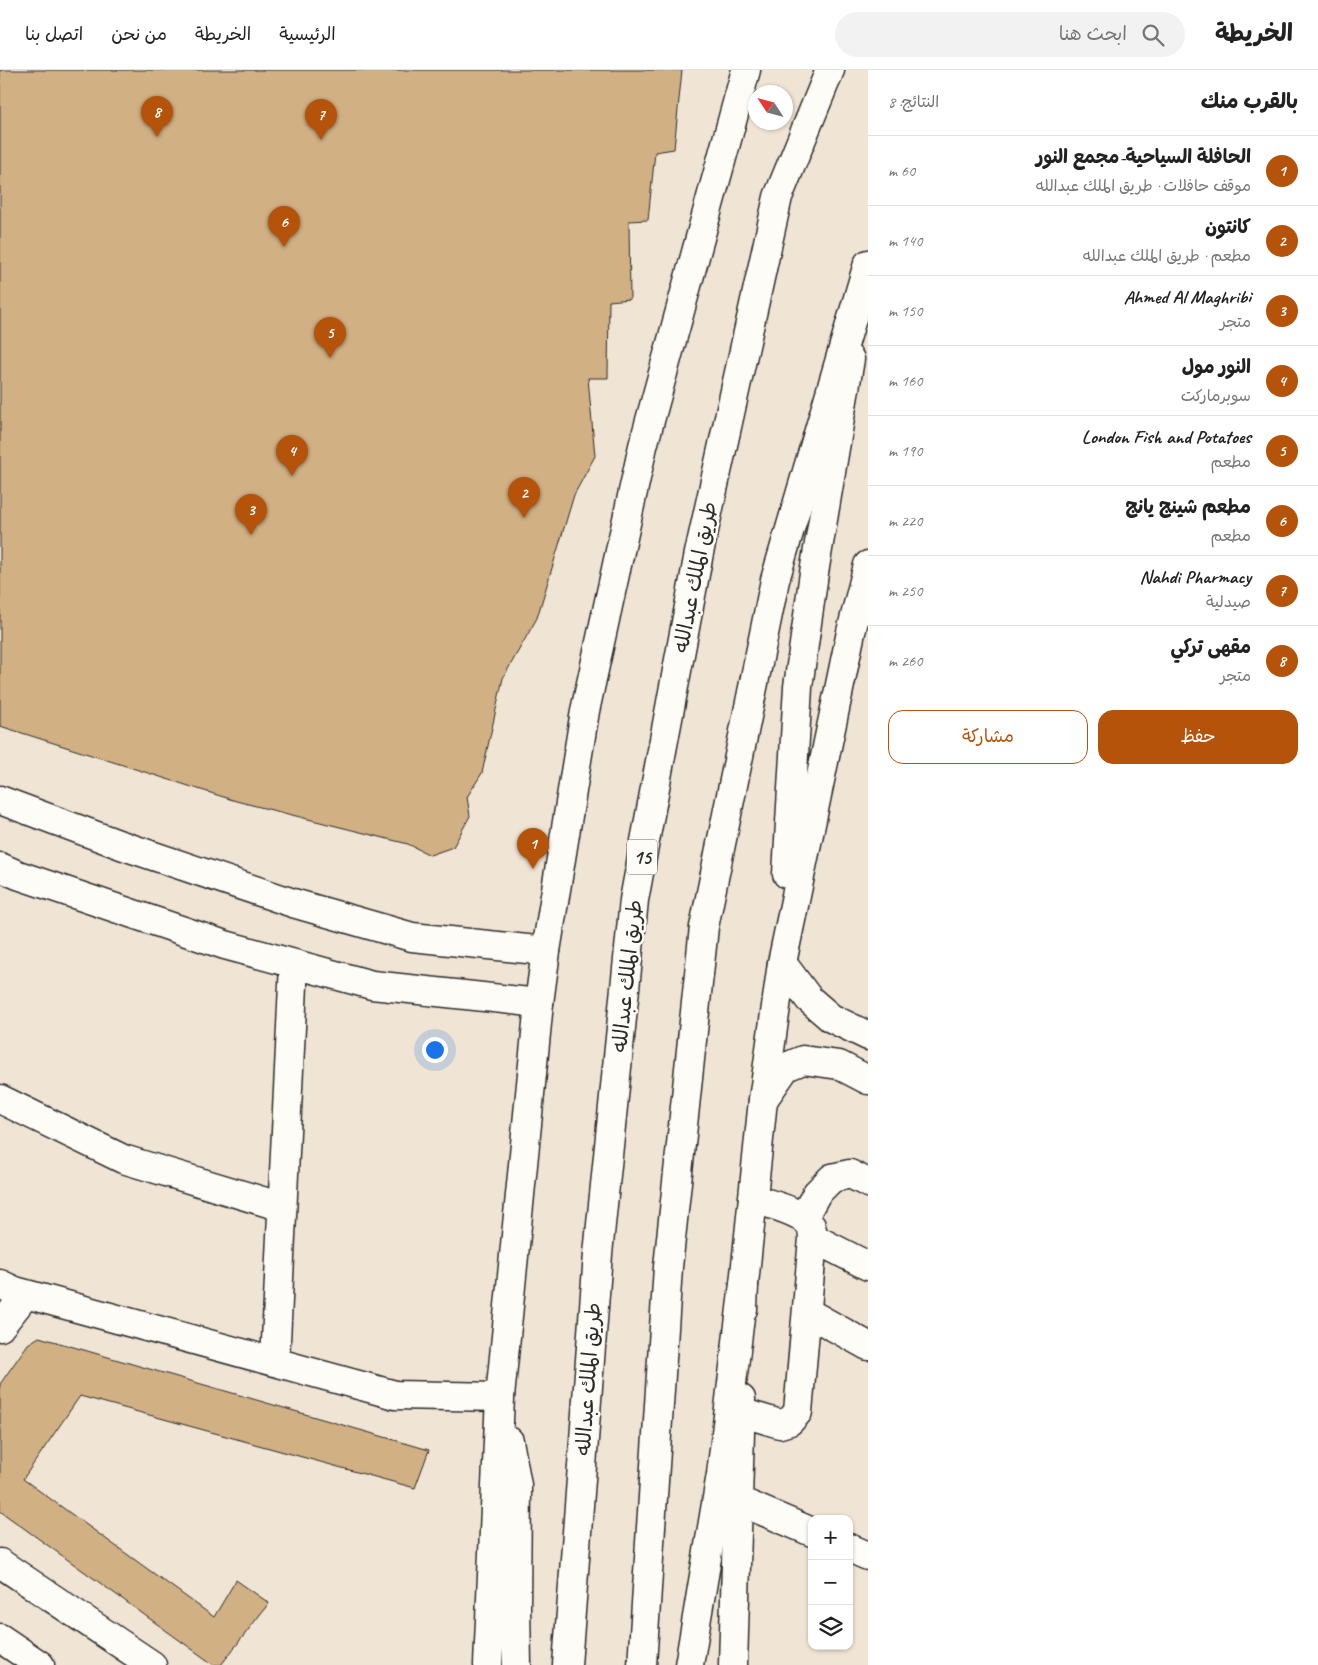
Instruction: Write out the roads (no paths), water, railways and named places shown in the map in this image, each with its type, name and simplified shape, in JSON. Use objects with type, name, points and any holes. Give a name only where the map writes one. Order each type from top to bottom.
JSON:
[{"type":"main road","points":[[488,1665],[500,1398],[539,1003],[546,951],[585,710],[643,446],[746,70]]},
{"type":"main road","points":[[778,197],[819,70]]},
{"type":"main road","name":"طريق الملك عبدالله","points":[[567,1665],[598,1254],[634,900],[699,553],[778,197],[830,70]]},
{"type":"main road","points":[[866,271],[814,573],[798,687],[782,963],[809,999],[831,1018],[868,1036]]},
{"type":"main road","points":[[642,1665],[668,1267],[704,927],[775,580],[866,271]]},
{"type":"main road","points":[[689,1665],[721,1474],[744,1284],[763,1100],[782,963],[851,632],[868,565]]},
{"type":"main road","points":[[0,800],[121,846],[266,894],[412,937],[546,951]]},
{"type":"main road","points":[[0,868],[225,945],[372,985],[539,1003]]},
{"type":"main road","points":[[275,1362],[294,964]]},
{"type":"main road","points":[[763,1100],[786,1067],[803,1060],[838,1065],[868,1080]]},
{"type":"main road","points":[[0,1099],[123,1159],[282,1207]]},
{"type":"main road","points":[[740,1412],[780,1424],[790,1421],[798,1412],[807,1312],[808,1228],[817,1193],[832,1178],[850,1174],[868,1183]]},
{"type":"main road","points":[[753,1199],[794,1212],[808,1228],[868,1266]]},
{"type":"main road","points":[[0,1284],[26,1294],[395,1395],[500,1398]]},
{"type":"main road","points":[[733,1665],[744,1284]]},
{"type":"main road","points":[[0,1327],[26,1294]]},
{"type":"main road","points":[[807,1312],[868,1346]]},
{"type":"main road","points":[[500,1398],[517,1485],[517,1665]]},
{"type":"main road","points":[[737,1500],[808,1530]]},
{"type":"main road","points":[[853,1550],[868,1556]]},
{"type":"main road","points":[[0,1563],[152,1665]]},
{"type":"main road","points":[[0,1638],[40,1665]]},
{"type":"place","name":"مقهى تركي","points":[[157,137]]},
{"type":"place","name":"Nahdi Pharmacy","points":[[321,140]]},
{"type":"place","name":"مطعم شينج يانج","points":[[284,247]]},
{"type":"place","name":"London Fish and Potatoes","points":[[330,358]]},
{"type":"place","name":"النور مول","points":[[292,476]]},
{"type":"place","name":"كانتون","points":[[524,518]]},
{"type":"place","name":"Ahmed Al Maghribi","points":[[251,535]]},
{"type":"place","name":"الحافلة السياحية-مجمع النور","points":[[533,869]]}]
